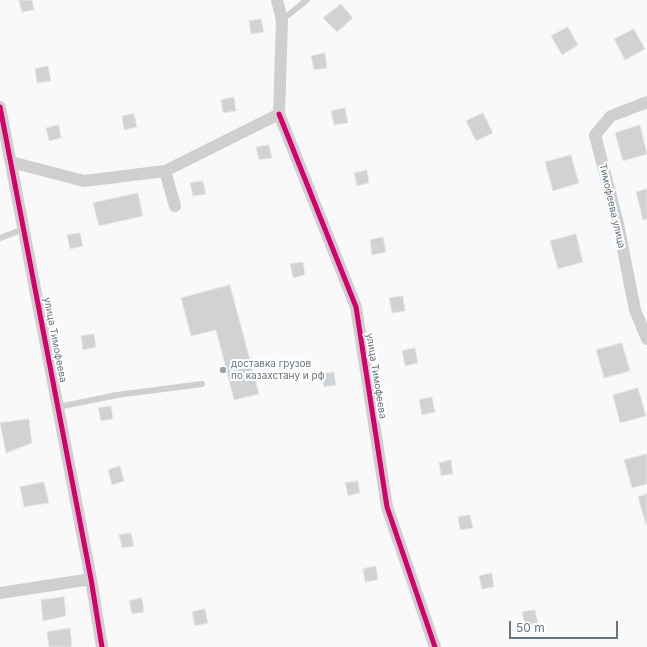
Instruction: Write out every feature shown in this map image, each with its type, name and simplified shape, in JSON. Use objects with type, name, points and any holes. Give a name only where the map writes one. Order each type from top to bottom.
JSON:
[{"type":"street","name":"улица Тимофеева","points":[[277,0],[282,20],[279,114],[356,307],[387,507],[435,647]]},
{"type":"street","name":"Тимофеева улица","points":[[647,102],[611,116],[594,135],[618,224],[635,310],[647,338]]},
{"type":"street","name":"улица Тимофеева","points":[[0,107],[91,579],[102,647]]},
{"type":"street","points":[[11,162],[84,181],[165,171],[279,114]]},
{"type":"street","points":[[165,171],[175,206]]},
{"type":"street","points":[[0,593],[91,579]]},
{"type":"lane","points":[[282,20],[307,0]]},
{"type":"lane","points":[[0,238],[24,229]]},
{"type":"lane","points":[[58,407],[117,395],[202,384]]},
{"type":"building","points":[[19,0],[32,0],[34,10],[22,12]]},
{"type":"building","points":[[341,4],[353,18],[337,32],[323,18]]},
{"type":"building","points":[[261,19],[264,32],[251,34],[249,21]]},
{"type":"building","points":[[568,27],[578,45],[562,55],[551,36]]},
{"type":"building","points":[[634,29],[645,49],[625,60],[614,39]]},
{"type":"building","points":[[325,53],[327,68],[314,70],[311,56]]},
{"type":"building","points":[[48,66],[51,81],[37,83],[35,69]]},
{"type":"building","points":[[234,97],[236,111],[223,113],[221,100]]},
{"type":"building","points":[[345,108],[348,123],[334,125],[331,111]]},
{"type":"building","points":[[483,113],[493,133],[476,141],[466,121]]},
{"type":"building","points":[[134,114],[137,127],[124,130],[122,116]]},
{"type":"building","points":[[59,125],[61,138],[49,141],[46,128]]},
{"type":"building","points":[[640,125],[647,154],[623,161],[615,133]]},
{"type":"building","points":[[269,145],[272,158],[259,160],[256,147]]},
{"type":"building","points":[[571,155],[579,183],[553,191],[545,162]]},
{"type":"building","points":[[367,170],[369,183],[357,186],[354,173]]},
{"type":"building","points":[[203,181],[206,194],[193,196],[190,183]]},
{"type":"building","points":[[647,189],[647,219],[643,220],[636,192]]},
{"type":"building","points":[[138,193],[143,216],[99,226],[93,203]]},
{"type":"building","points":[[80,233],[83,246],[70,249],[67,235]]},
{"type":"building","points":[[576,234],[583,262],[558,269],[550,241]]},
{"type":"building","points":[[383,237],[386,252],[372,255],[370,240]]},
{"type":"building","points":[[303,262],[305,275],[293,278],[290,264]]},
{"type":"building","points":[[230,285],[259,394],[234,400],[216,330],[191,336],[181,298]]},
{"type":"building","points":[[403,296],[405,311],[392,313],[389,298]]},
{"type":"building","points":[[94,334],[96,347],[83,350],[81,336]]},
{"type":"building","points":[[622,343],[630,371],[604,378],[596,350]]},
{"type":"building","points":[[415,348],[418,363],[405,366],[402,351]]},
{"type":"building","points":[[334,372],[336,385],[324,387],[321,374]]},
{"type":"building","points":[[638,388],[646,416],[620,423],[613,395]]},
{"type":"building","points":[[432,397],[435,412],[422,415],[419,400]]},
{"type":"building","points":[[111,406],[113,419],[101,421],[98,408]]},
{"type":"building","points":[[29,419],[32,443],[6,453],[0,423]]},
{"type":"building","points":[[647,454],[647,484],[632,488],[624,460]]},
{"type":"building","points":[[451,460],[453,474],[441,476],[439,463]]},
{"type":"building","points":[[120,466],[124,481],[112,485],[108,470]]},
{"type":"building","points":[[358,481],[360,493],[348,496],[345,483]]},
{"type":"building","points":[[44,482],[49,503],[24,507],[20,487]]},
{"type":"building","points":[[647,494],[647,524],[646,525],[638,497]]},
{"type":"building","points":[[470,515],[473,528],[460,530],[458,517]]},
{"type":"building","points":[[131,533],[134,546],[122,548],[119,535]]},
{"type":"building","points":[[376,566],[378,580],[365,582],[363,569]]},
{"type":"building","points":[[492,573],[494,587],[482,589],[479,576]]},
{"type":"building","points":[[64,597],[66,616],[43,621],[41,600]]},
{"type":"building","points":[[142,598],[144,612],[132,614],[129,601]]},
{"type":"building","points":[[205,609],[208,623],[195,626],[192,612]]},
{"type":"building","points":[[535,610],[538,623],[525,625],[522,612]]},
{"type":"building","points":[[70,628],[72,647],[49,647],[47,632]]},
{"type":"cycle path","points":[[0,107],[91,579],[102,647]]},
{"type":"cycle path","points":[[279,114],[356,307],[387,507],[435,647]]},
{"type":"place","name":"доставка грузов по казахстану и рф","points":[[223,370]]}]
